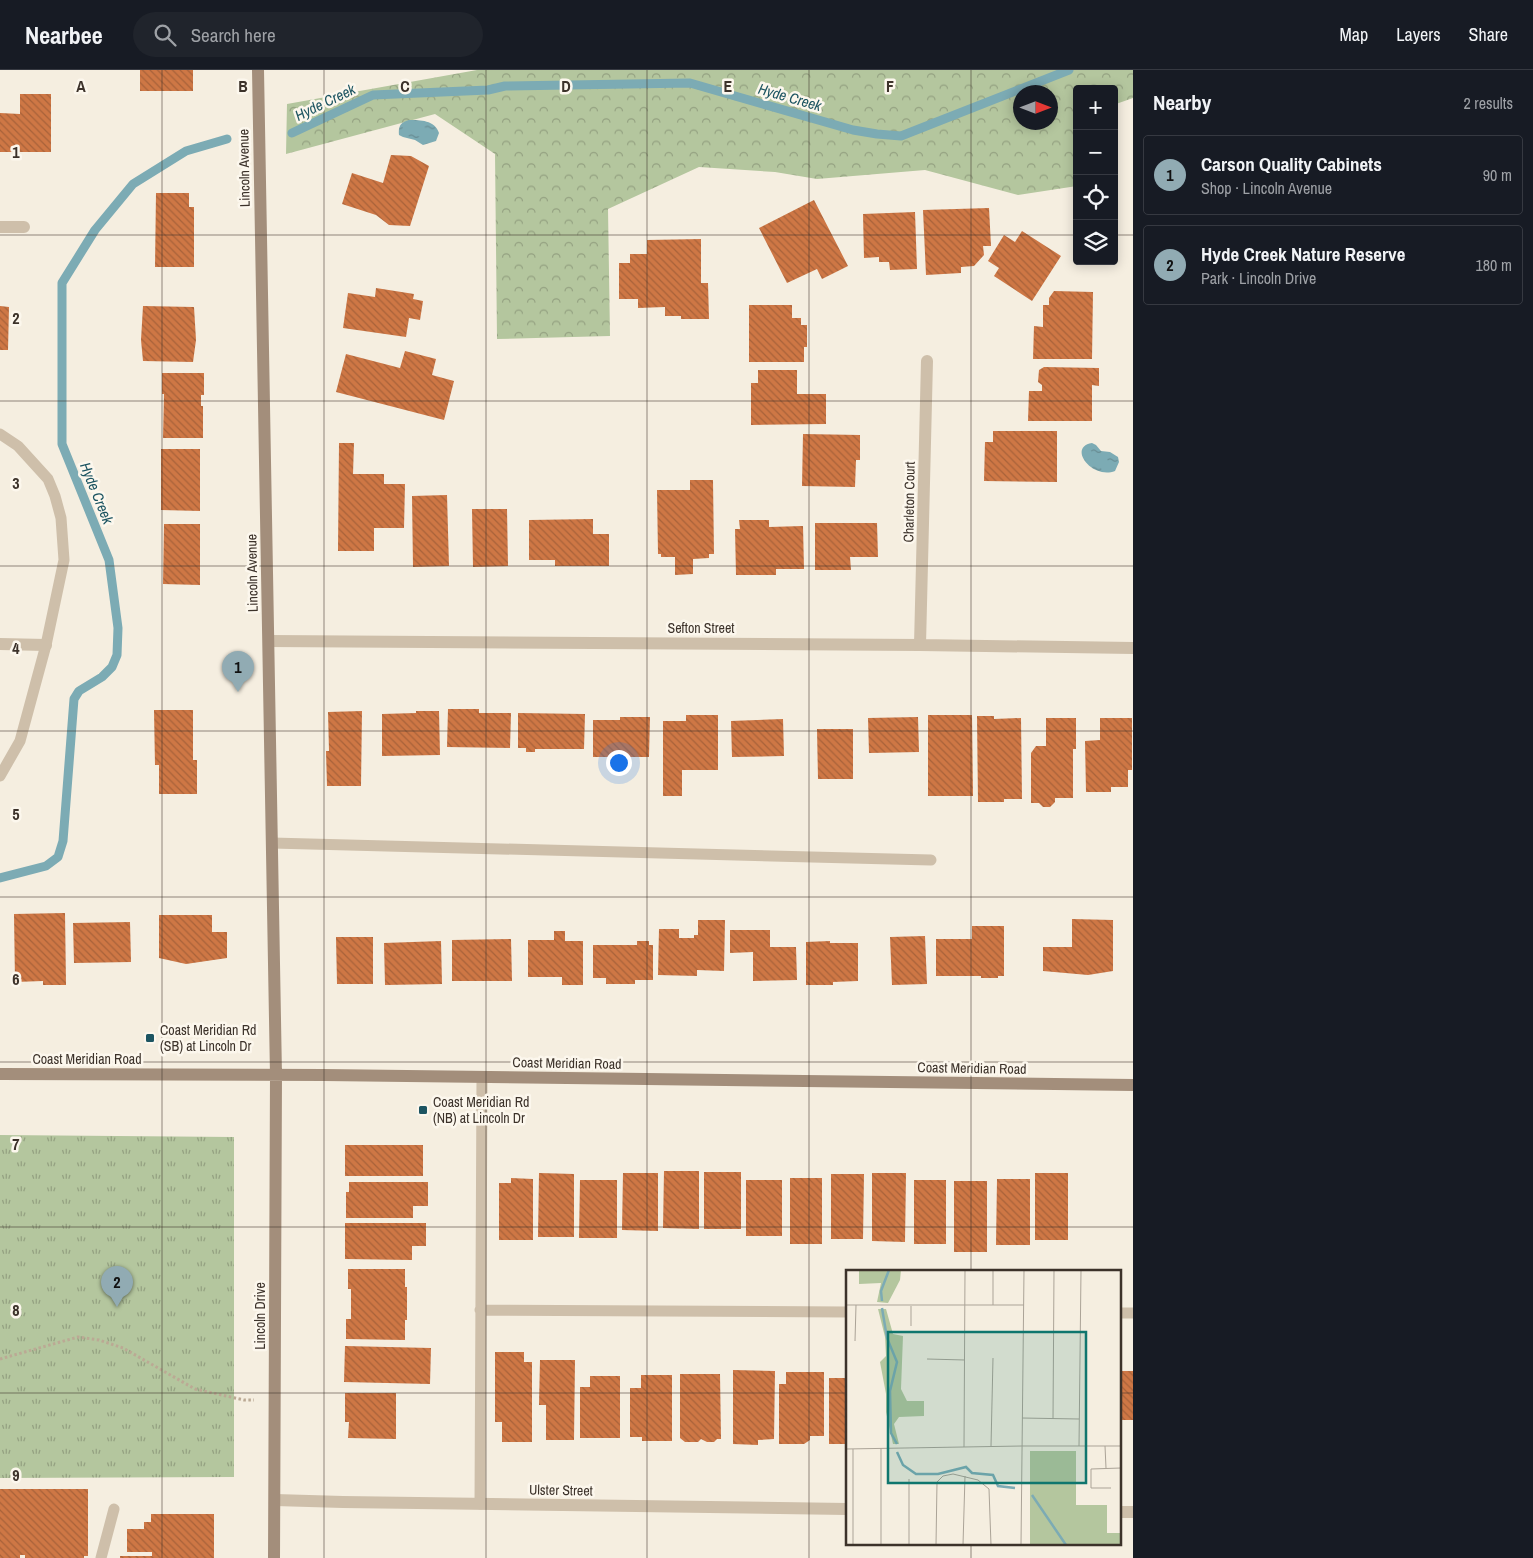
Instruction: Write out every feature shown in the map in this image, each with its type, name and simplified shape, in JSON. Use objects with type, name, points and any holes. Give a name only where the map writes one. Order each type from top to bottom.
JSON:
[{"type":"main road","name":"Lincoln Avenue","points":[[258,70],[276,1075]]},
{"type":"main road","name":"Coast Meridian Road","points":[[0,1074],[276,1075],[1133,1085]]},
{"type":"main road","name":"Lincoln Drive","points":[[274,1558],[276,1075]]},
{"type":"street","points":[[0,227],[24,227]]},
{"type":"street","name":"Charleton Court","points":[[920,644],[927,360]]},
{"type":"street","name":"Sefton Street","points":[[269,641],[920,644],[1133,648]]},
{"type":"street","points":[[0,644],[46,645]]},
{"type":"street","name":"Ulster Street","points":[[275,1500],[846,1509]]},
{"type":"street","points":[[1120,1512],[1133,1512]]},
{"type":"lane","points":[[0,434],[18,446],[48,479],[61,518],[64,560],[46,645],[20,741],[0,776]]},
{"type":"lane","points":[[272,843],[932,860]]},
{"type":"lane","points":[[480,1504],[482,1078]]},
{"type":"lane","points":[[480,1310],[846,1312]]},
{"type":"lane","points":[[1120,1313],[1133,1314]]},
{"type":"lane","points":[[101,1558],[114,1509]]},
{"type":"path","points":[[0,1359],[78,1337],[100,1340],[138,1355],[195,1388],[244,1400],[275,1399]]},
{"type":"green space","points":[[477,70],[1133,70],[1133,98],[1118,103],[1118,85],[1073,85],[1073,187],[1018,195],[925,170],[817,179],[775,172],[699,167],[608,209],[610,336],[497,339],[495,154],[435,114],[286,154],[287,104]]},
{"type":"green space","points":[[0,1135],[234,1137],[234,1477],[0,1478]]},
{"type":"water","points":[[409,120],[418,120],[434,125],[439,133],[436,141],[423,145],[415,140],[399,135],[401,125]]},
{"type":"water","points":[[1092,443],[1101,451],[1110,452],[1118,457],[1119,462],[1115,471],[1106,473],[1098,471],[1086,462],[1082,456],[1082,450],[1085,446]]},
{"type":"building","points":[[140,70],[193,70],[193,91],[140,91]]},
{"type":"building","points":[[20,94],[51,94],[51,152],[0,152],[0,113],[20,114]]},
{"type":"building","points":[[391,155],[411,156],[429,166],[410,226],[389,225],[376,215],[342,204],[352,173],[383,183]]},
{"type":"building","points":[[156,193],[189,193],[189,207],[194,207],[194,267],[155,267]]},
{"type":"building","points":[[814,200],[848,266],[822,279],[817,269],[787,283],[759,228]]},
{"type":"building","points":[[989,208],[991,246],[983,246],[984,255],[974,266],[961,267],[961,273],[926,275],[923,210]]},
{"type":"building","points":[[915,212],[917,269],[890,270],[889,262],[879,262],[879,257],[864,258],[863,214]]},
{"type":"building","points":[[1022,231],[1061,256],[1032,301],[994,276],[999,268],[988,261],[1004,235],[1015,242]]},
{"type":"building","points":[[701,239],[701,283],[708,283],[709,319],[681,319],[681,316],[665,316],[665,307],[638,308],[638,299],[619,299],[619,263],[630,263],[630,254],[647,254],[647,240]]},
{"type":"building","points":[[376,288],[414,294],[413,299],[423,301],[420,320],[409,318],[406,337],[343,328],[348,293],[375,297]]},
{"type":"building","points":[[1054,291],[1093,292],[1092,359],[1033,359],[1034,326],[1043,327],[1043,305],[1049,305],[1049,298]]},
{"type":"building","points":[[749,305],[792,305],[792,318],[801,318],[801,325],[807,325],[807,347],[804,347],[804,362],[749,362]]},
{"type":"building","points":[[0,306],[9,307],[8,350],[0,350]]},
{"type":"building","points":[[143,306],[194,307],[196,340],[193,362],[143,361],[141,340]]},
{"type":"building","points":[[405,351],[436,359],[432,375],[454,381],[444,420],[336,392],[346,354],[400,368]]},
{"type":"building","points":[[1044,367],[1099,368],[1099,386],[1092,385],[1092,421],[1028,421],[1029,391],[1042,391],[1042,385],[1038,382],[1039,370]]},
{"type":"building","points":[[758,370],[797,370],[797,394],[826,394],[826,424],[751,425],[751,383],[758,383]]},
{"type":"building","points":[[162,373],[204,373],[204,395],[201,395],[203,438],[163,438],[164,394],[162,394]]},
{"type":"building","points":[[993,431],[1057,431],[1057,482],[984,481],[985,442],[993,442]]},
{"type":"building","points":[[803,434],[860,435],[860,460],[856,460],[855,487],[802,486]]},
{"type":"building","points":[[339,443],[354,443],[353,474],[384,474],[384,484],[405,484],[404,528],[374,528],[374,551],[338,551]]},
{"type":"building","points":[[161,449],[200,449],[200,511],[161,510]]},
{"type":"building","points":[[690,480],[713,480],[714,554],[709,554],[709,558],[693,559],[693,574],[675,575],[675,557],[661,557],[661,554],[658,554],[657,490],[690,490]]},
{"type":"building","points":[[447,495],[449,566],[413,567],[412,496]]},
{"type":"building","points":[[472,509],[507,509],[508,566],[473,567]]},
{"type":"building","points":[[593,519],[593,534],[609,534],[609,566],[555,566],[555,560],[529,560],[529,520]]},
{"type":"building","points":[[739,520],[769,520],[769,527],[803,526],[804,569],[776,569],[776,575],[736,575],[735,529],[740,529]]},
{"type":"building","points":[[815,523],[877,523],[878,557],[850,557],[851,570],[815,570]]},
{"type":"building","points":[[164,524],[200,524],[200,585],[163,584]]},
{"type":"building","points":[[448,709],[479,709],[479,713],[511,713],[510,748],[447,747]]},
{"type":"building","points":[[154,710],[193,710],[193,760],[197,760],[197,794],[159,794],[159,765],[155,765]]},
{"type":"building","points":[[362,711],[361,786],[327,786],[326,751],[329,751],[328,712]]},
{"type":"building","points":[[416,711],[439,711],[440,755],[382,756],[382,714],[416,713]]},
{"type":"building","points":[[518,713],[585,714],[584,749],[535,749],[535,752],[526,752],[526,748],[518,748]]},
{"type":"building","points":[[686,715],[718,715],[718,770],[682,770],[682,796],[663,796],[663,721],[686,721]]},
{"type":"building","points":[[928,715],[972,715],[973,796],[928,796]]},
{"type":"building","points":[[977,716],[994,716],[994,719],[1021,718],[1022,799],[1004,799],[1004,802],[978,802]]},
{"type":"building","points":[[620,717],[650,717],[649,757],[593,757],[593,720],[620,720]]},
{"type":"building","points":[[918,717],[919,752],[869,753],[868,718]]},
{"type":"building","points":[[1046,718],[1076,718],[1076,749],[1073,749],[1073,798],[1055,798],[1055,802],[1050,807],[1043,807],[1039,803],[1031,803],[1031,753],[1036,746],[1046,746]]},
{"type":"building","points":[[1100,718],[1132,718],[1132,770],[1128,770],[1128,787],[1111,787],[1111,792],[1086,792],[1085,741],[1100,740]]},
{"type":"building","points":[[783,719],[784,756],[732,757],[731,721]]},
{"type":"building","points":[[817,729],[853,729],[853,779],[818,779]]},
{"type":"building","points":[[65,913],[66,985],[43,985],[43,981],[15,982],[14,914]]},
{"type":"building","points":[[159,915],[212,915],[212,932],[227,932],[227,958],[186,964],[159,958]]},
{"type":"building","points":[[1072,919],[1113,920],[1113,971],[1088,975],[1043,971],[1043,947],[1072,947]]},
{"type":"building","points":[[698,920],[725,920],[724,971],[697,970],[697,976],[658,975],[659,929],[679,929],[679,938],[694,938],[694,935],[698,935]]},
{"type":"building","points":[[130,922],[131,962],[74,963],[73,923]]},
{"type":"building","points":[[972,926],[1004,926],[1004,976],[981,978],[981,976],[936,976],[936,939],[972,939]]},
{"type":"building","points":[[730,930],[770,930],[770,947],[796,947],[797,980],[753,981],[753,952],[730,953]]},
{"type":"building","points":[[554,931],[565,931],[565,941],[583,941],[583,985],[562,985],[562,977],[528,977],[528,940],[554,940]]},
{"type":"building","points":[[925,936],[927,984],[892,985],[890,937]]},
{"type":"building","points":[[336,937],[373,937],[373,984],[337,984]]},
{"type":"building","points":[[511,939],[512,981],[452,981],[452,940]]},
{"type":"building","points":[[441,941],[442,984],[385,985],[384,943]]},
{"type":"building","points":[[637,941],[649,941],[649,945],[653,945],[653,980],[635,980],[635,984],[606,984],[606,978],[593,978],[593,945],[637,945]]},
{"type":"building","points":[[830,941],[830,943],[858,943],[858,981],[833,982],[833,985],[806,985],[806,942]]},
{"type":"building","points":[[345,1145],[423,1145],[423,1176],[345,1176]]},
{"type":"building","points":[[664,1171],[699,1171],[699,1229],[663,1228]]},
{"type":"building","points":[[704,1172],[741,1172],[741,1229],[704,1229]]},
{"type":"building","points":[[539,1173],[574,1174],[574,1237],[538,1237]]},
{"type":"building","points":[[623,1173],[658,1173],[658,1231],[622,1230]]},
{"type":"building","points":[[872,1173],[906,1173],[905,1242],[872,1241]]},
{"type":"building","points":[[1035,1173],[1068,1173],[1068,1240],[1035,1240]]},
{"type":"building","points":[[831,1174],[864,1174],[863,1239],[831,1239]]},
{"type":"building","points":[[511,1178],[533,1179],[533,1240],[499,1240],[499,1183],[511,1183]]},
{"type":"building","points":[[790,1178],[822,1178],[822,1244],[790,1244]]},
{"type":"building","points":[[997,1179],[1030,1179],[1030,1245],[996,1245]]},
{"type":"building","points":[[580,1180],[617,1180],[617,1238],[579,1238]]},
{"type":"building","points":[[746,1180],[782,1180],[782,1236],[746,1236]]},
{"type":"building","points":[[914,1180],[946,1180],[946,1244],[914,1244]]},
{"type":"building","points":[[954,1181],[987,1181],[987,1252],[954,1252]]},
{"type":"building","points":[[349,1182],[428,1182],[428,1206],[413,1206],[413,1218],[346,1218],[346,1192],[349,1192]]},
{"type":"building","points":[[345,1223],[426,1223],[426,1246],[412,1246],[412,1260],[345,1259]]},
{"type":"building","points":[[348,1269],[405,1269],[407,1320],[405,1320],[405,1340],[346,1339],[346,1319],[351,1319],[351,1289],[348,1289]]},
{"type":"building","points":[[345,1346],[431,1348],[430,1384],[344,1382]]},
{"type":"building","points":[[495,1352],[524,1352],[524,1362],[532,1362],[532,1442],[502,1442],[502,1422],[495,1422]]},
{"type":"building","points":[[540,1360],[575,1360],[574,1440],[546,1440],[546,1405],[539,1405]]},
{"type":"building","points":[[733,1370],[775,1371],[774,1439],[758,1440],[758,1445],[733,1444]]},
{"type":"building","points":[[1120,1371],[1133,1371],[1133,1420],[1120,1420]]},
{"type":"building","points":[[786,1372],[824,1372],[824,1436],[810,1436],[810,1440],[804,1444],[779,1444],[779,1384],[786,1384]]},
{"type":"building","points":[[680,1374],[720,1374],[721,1439],[717,1439],[714,1442],[707,1442],[701,1439],[698,1442],[685,1442],[680,1438]]},
{"type":"building","points":[[641,1375],[672,1375],[672,1441],[642,1441],[642,1437],[630,1437],[630,1388],[641,1388]]},
{"type":"building","points":[[590,1376],[620,1376],[620,1438],[580,1438],[580,1387],[590,1387]]},
{"type":"building","points":[[829,1378],[846,1378],[846,1444],[829,1444]]},
{"type":"building","points":[[345,1393],[396,1393],[396,1439],[348,1438],[349,1422],[345,1422]]},
{"type":"building","points":[[0,1489],[88,1489],[88,1556],[84,1556],[84,1558],[25,1558],[25,1555],[20,1555],[20,1558],[0,1558]]},
{"type":"building","points":[[151,1514],[214,1514],[214,1558],[120,1558],[120,1556],[152,1556],[152,1552],[127,1552],[127,1529],[144,1529],[144,1522],[151,1522]]},
{"type":"waterway","name":"Hyde Creek","points":[[292,133],[373,95],[488,90],[505,86],[690,83],[853,130],[901,136],[1069,70]]},
{"type":"waterway","name":"Hyde Creek","points":[[0,878],[46,866],[58,857],[63,841],[74,699],[79,691],[102,677],[112,667],[117,655],[118,628],[109,560],[62,444],[62,283],[95,230],[133,184],[186,151],[227,139]]},
{"type":"place","name":"Carson Quality Cabinets","points":[[238,692]]},
{"type":"place","name":"Coast Meridian Rd (SB) at Lincoln Dr","points":[[150,1038]]},
{"type":"place","name":"Coast Meridian Rd (NB) at Lincoln Dr","points":[[423,1110]]},
{"type":"place","name":"Hyde Creek Nature Reserve","points":[[117,1307]]}]
